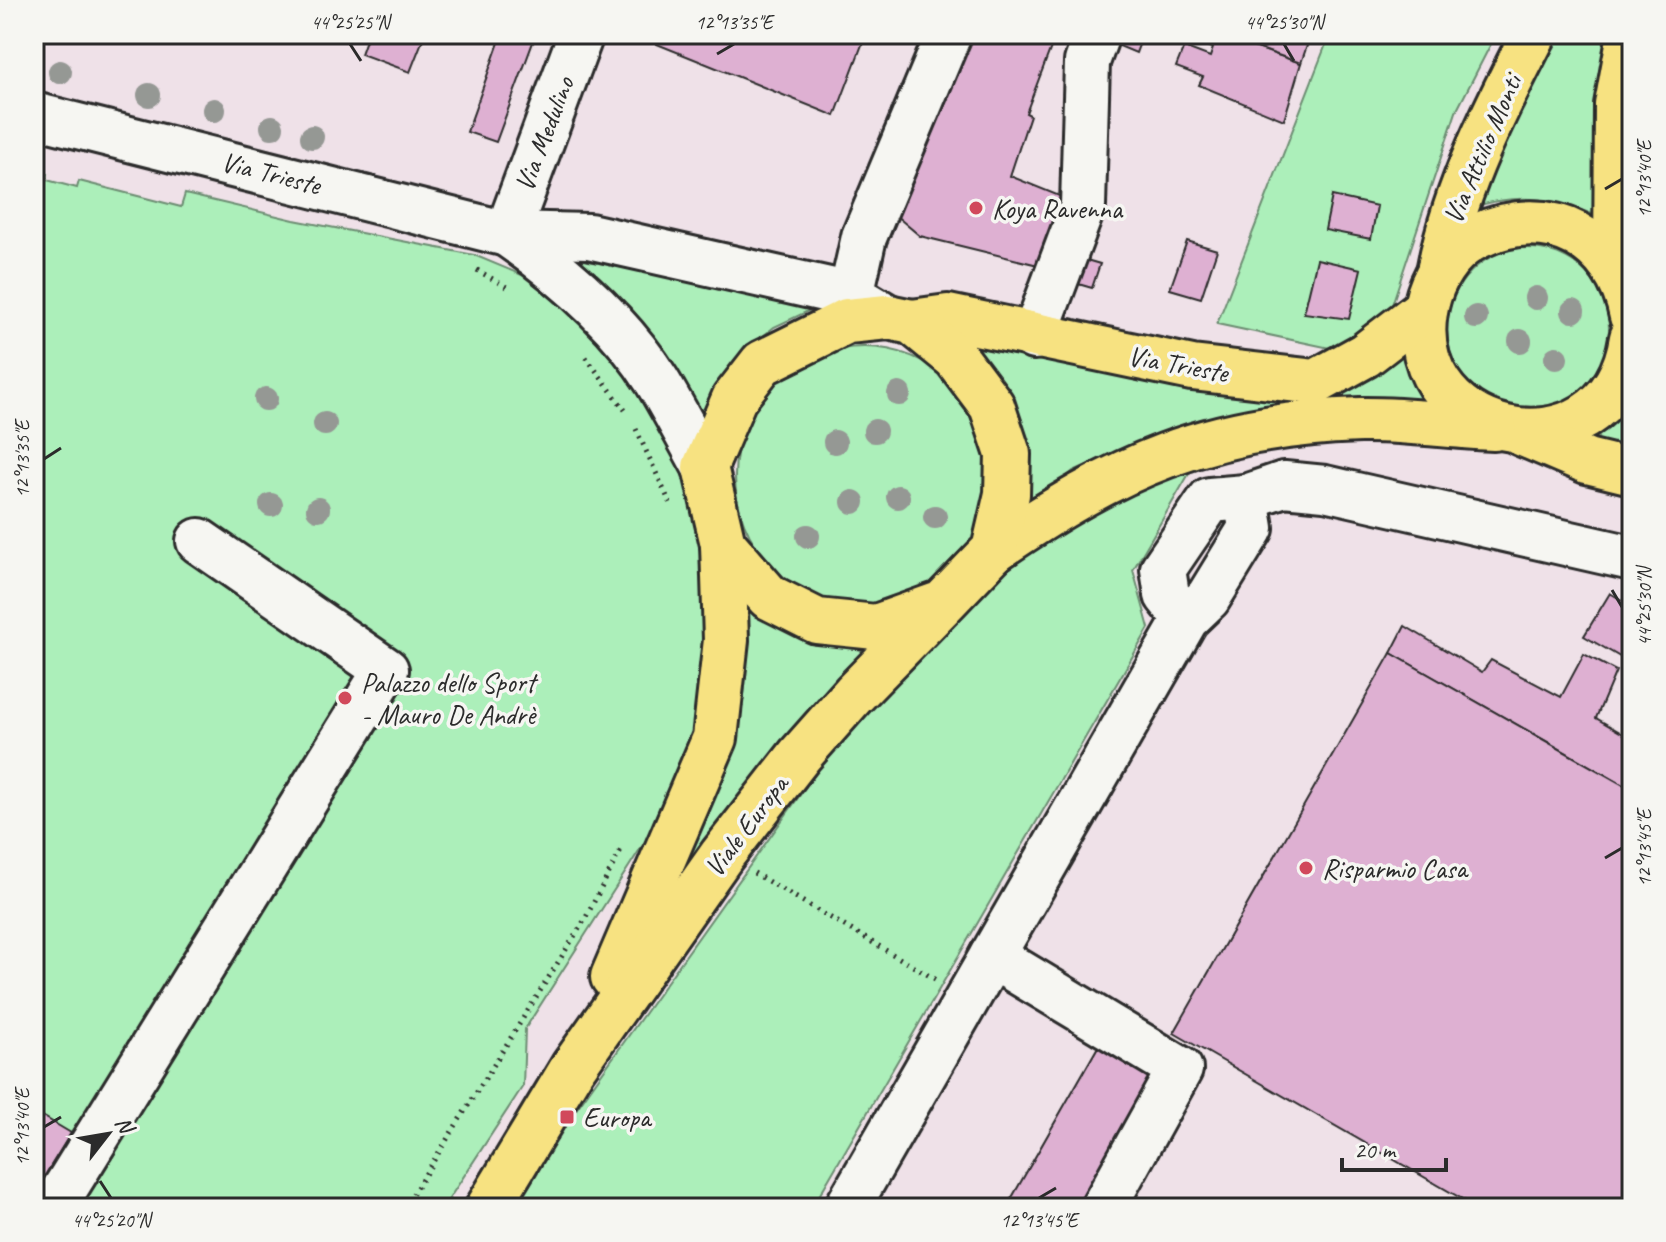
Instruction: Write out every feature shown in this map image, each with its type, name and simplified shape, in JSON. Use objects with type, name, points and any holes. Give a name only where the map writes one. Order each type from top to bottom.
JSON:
[{"type":"main road","name":"Via Attilio Monti","points":[[1425,309],[1440,267],[1449,222],[1506,88],[1534,34]]},
{"type":"main road","points":[[1627,294],[1617,105],[1630,34]]},
{"type":"main road","points":[[1440,267],[1470,240],[1500,226],[1532,222],[1564,228],[1594,245],[1627,294]]},
{"type":"main road","name":"Via Trieste","points":[[900,319],[948,317],[1192,368],[1316,382],[1365,355],[1425,309]]},
{"type":"main road","points":[[1425,309],[1424,340],[1440,382],[1448,395],[1471,416],[1587,461],[1632,472]]},
{"type":"main road","points":[[705,467],[734,399],[762,363],[847,321],[900,319],[956,358],[992,406],[1008,454],[1007,494],[994,550]]},
{"type":"main road","points":[[994,550],[1060,505],[1134,466],[1208,439],[1272,428],[1362,420],[1510,431],[1556,430],[1587,415],[1613,391],[1628,361],[1632,338]]},
{"type":"main road","name":"Viale Europa","points":[[573,1067],[715,738],[726,640],[723,544],[705,467]]},
{"type":"main road","points":[[723,544],[769,597],[817,621],[876,627],[943,603]]},
{"type":"main road","name":"Viale Europa","points":[[488,1208],[573,1067],[722,855],[800,755],[994,550]]},
{"type":"street","name":"Via Medulino","points":[[507,234],[581,34]]},
{"type":"street","points":[[851,295],[864,237],[949,34]]},
{"type":"street","points":[[1034,337],[1083,206],[1087,62],[1097,34]]},
{"type":"street","name":"Via Trieste","points":[[34,115],[507,234],[589,236],[851,295],[900,319]]},
{"type":"street","name":"Via Trieste","points":[[507,234],[546,261],[602,314],[655,378],[705,467]]},
{"type":"street","points":[[847,1208],[1186,619],[1208,598],[1251,528],[1246,497],[1284,484],[1325,488],[1632,558]]},
{"type":"street","points":[[53,1208],[386,670],[199,541]]},
{"type":"street","points":[[992,956],[1180,1069],[1103,1208]]},
{"type":"path","points":[[474,268],[522,298]]},
{"type":"path","points":[[582,352],[630,416],[673,515]]},
{"type":"path","points":[[404,1208],[584,921],[625,842]]},
{"type":"path","points":[[722,855],[968,998]]},
{"type":"green space","points":[[1330,34],[1496,34],[1456,112],[1391,308],[1339,350],[1217,324]]},
{"type":"green space","points":[[1553,34],[1610,34],[1597,216],[1564,204],[1533,199],[1501,200],[1467,209]]},
{"type":"green space","name":"Palazzo dello Sport - Mauro De Andrè","points":[[34,170],[48,174],[47,180],[77,188],[79,181],[181,207],[185,194],[294,220],[474,255],[522,275],[570,312],[633,379],[673,451],[702,518],[708,683],[691,752],[669,804],[525,1029],[523,1086],[443,1208],[34,1208]]},
{"type":"green space","points":[[1528,248],[1559,255],[1585,272],[1602,298],[1609,329],[1602,360],[1585,386],[1559,403],[1528,410],[1497,403],[1471,386],[1454,360],[1447,329],[1454,298],[1471,272],[1497,255]]},
{"type":"green space","points":[[563,256],[819,306],[774,327],[735,359],[700,419]]},
{"type":"green space","points":[[958,340],[1215,390],[1402,344],[1442,407],[1201,423],[1139,442],[1073,471],[1025,513],[1030,468],[1024,436]]},
{"type":"green space","points":[[851,347],[877,347],[914,356],[936,368],[964,394],[984,426],[991,451],[991,501],[984,526],[972,548],[946,576],[902,600],[877,605],[851,605],[814,596],[792,584],[764,558],[740,514],[735,489],[735,463],[744,426],[756,404],[782,376],[826,352]]},
{"type":"green space","points":[[1632,403],[1632,456],[1596,449],[1596,439]]},
{"type":"green space","points":[[1190,472],[1133,570],[1149,628],[812,1208],[513,1208],[545,1153],[825,760],[943,627],[1005,569],[1060,526],[1131,487]]},
{"type":"green space","points":[[747,603],[875,640],[790,738],[677,897],[667,888],[715,795],[739,721],[746,672]]},
{"type":"building","points":[[368,34],[425,34],[410,72],[361,54]]},
{"type":"building","points":[[502,34],[536,34],[496,142],[467,132]]},
{"type":"building","points":[[650,34],[866,34],[835,116],[647,40]]},
{"type":"building","points":[[964,34],[1056,34],[1026,113],[1030,115],[1010,176],[1062,197],[1038,265],[920,236],[895,215]]},
{"type":"building","points":[[1115,34],[1143,34],[1136,53],[1112,43]]},
{"type":"building","points":[[1176,34],[1204,34],[1202,44]]},
{"type":"building","points":[[1204,34],[1216,34],[1301,63],[1284,120],[1199,85],[1203,77],[1176,67],[1184,47],[1210,57],[1213,48],[1202,44]]},
{"type":"building","points":[[1216,34],[1311,34],[1301,63]]},
{"type":"building","points":[[1332,196],[1377,206],[1371,239],[1325,230]]},
{"type":"building","points":[[1187,241],[1217,250],[1201,298],[1170,289]]},
{"type":"building","points":[[1076,257],[1100,264],[1092,288],[1068,281]]},
{"type":"building","points":[[1317,259],[1361,269],[1349,319],[1304,313]]},
{"type":"building","points":[[1610,593],[1632,606],[1632,664],[1584,636]]},
{"type":"building","points":[[1405,626],[1482,672],[1491,660],[1561,697],[1584,654],[1616,671],[1596,718],[1632,739],[1632,790],[1391,653]]},
{"type":"building","points":[[1391,653],[1632,790],[1632,1208],[1478,1208],[1174,1033]]},
{"type":"building","points":[[1103,1038],[1156,1072],[1079,1208],[1022,1208],[1010,1201]]},
{"type":"building","points":[[34,1111],[71,1133],[34,1194]]},
{"type":"place","name":"Koya Ravenna","points":[[976,208]]},
{"type":"place","name":"Palazzo dello Sport - Mauro De Andrè","points":[[345,698]]},
{"type":"place","name":"Risparmio Casa","points":[[1306,868]]},
{"type":"place","name":"Europa","points":[[567,1117]]}]
